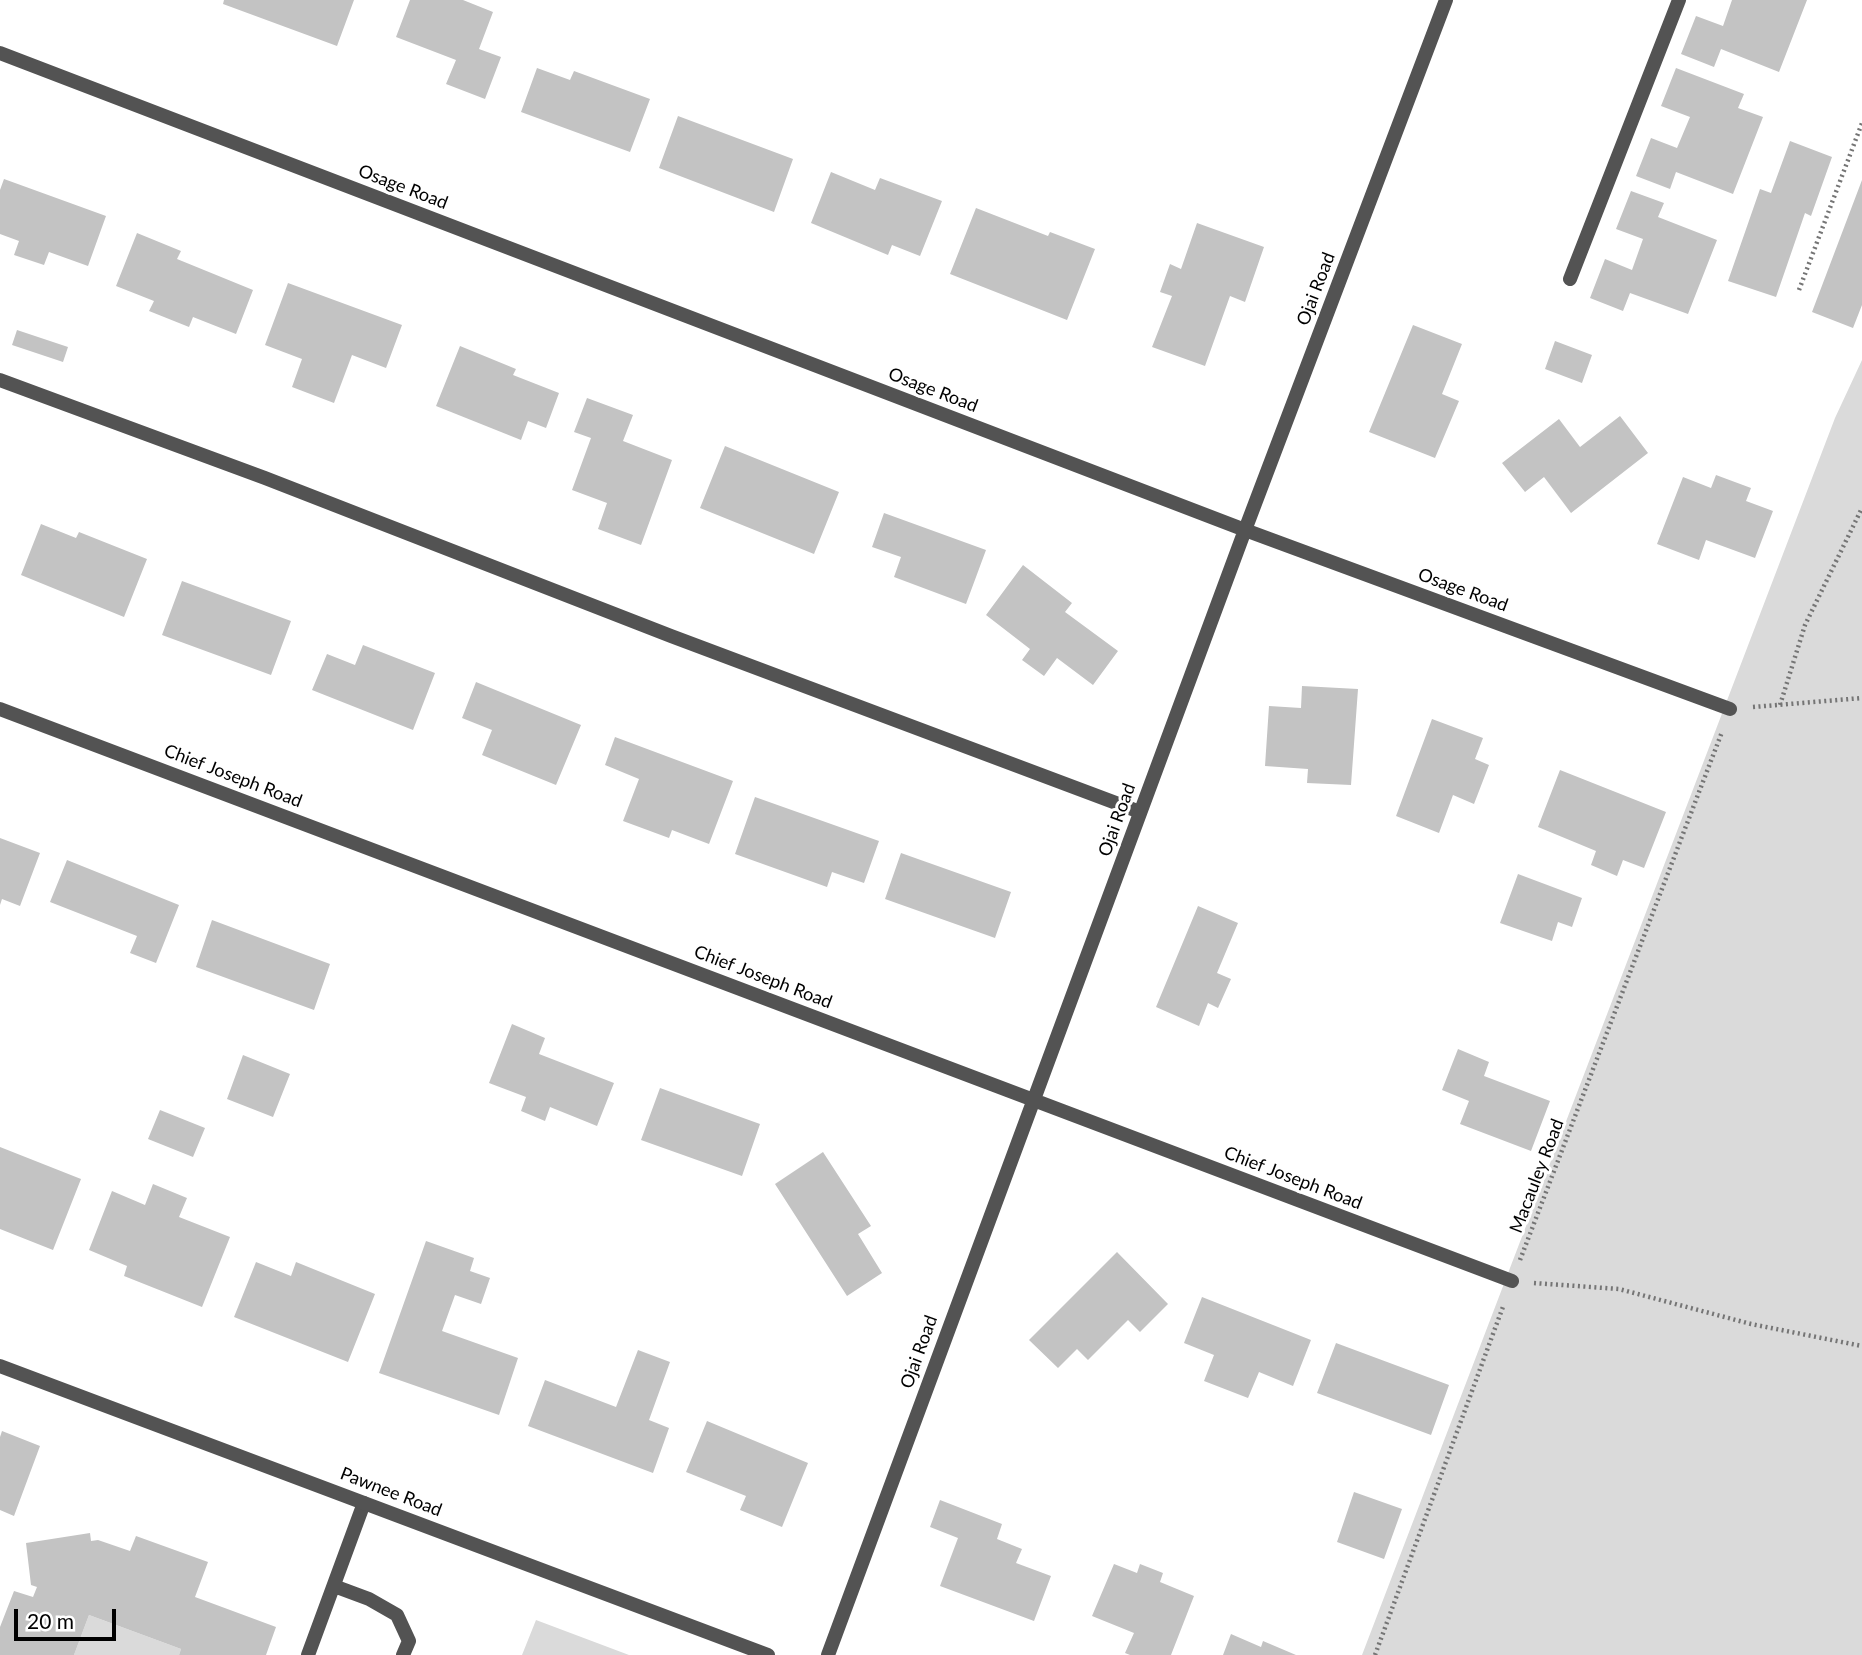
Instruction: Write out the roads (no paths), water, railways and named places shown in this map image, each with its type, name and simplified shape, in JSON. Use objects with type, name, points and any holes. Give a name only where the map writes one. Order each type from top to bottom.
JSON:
[{"type":"street","name":"Ojai Road","points":[[828,1655],[1245,530],[1447,0]]},
{"type":"street","points":[[1570,279],[1679,0]]},
{"type":"street","name":"Osage Road","points":[[0,52],[1245,530],[1730,709]]},
{"type":"street","points":[[0,380],[265,478],[671,636],[1140,812]]},
{"type":"street","name":"Chief Joseph Road","points":[[0,709],[1512,1281]]},
{"type":"street","name":"Pawnee Road","points":[[0,1366],[768,1655]]},
{"type":"street","points":[[308,1655],[364,1503]]},
{"type":"street","points":[[334,1586],[369,1599],[397,1615],[409,1641],[404,1655]]}]
